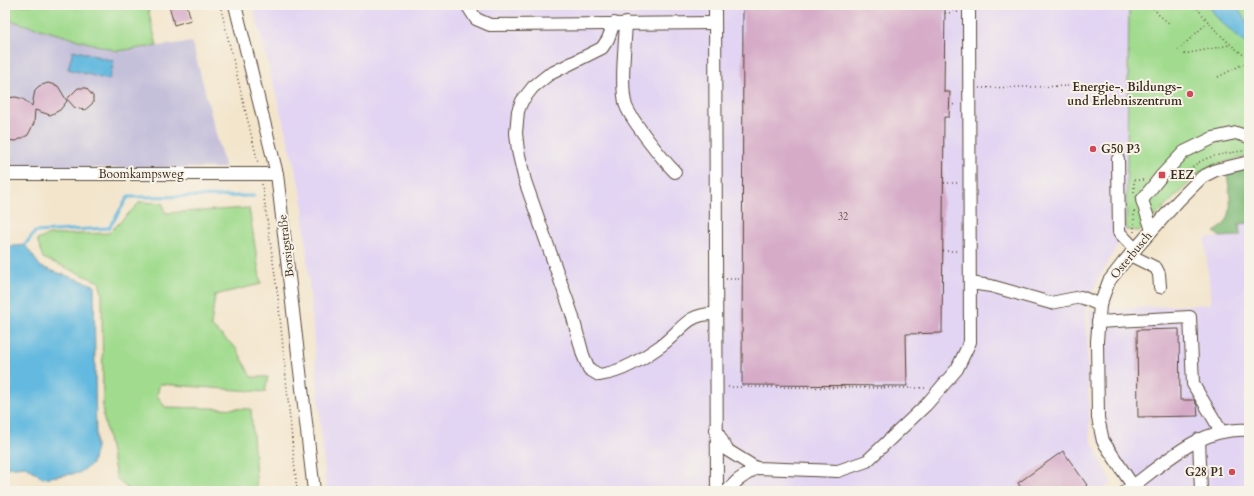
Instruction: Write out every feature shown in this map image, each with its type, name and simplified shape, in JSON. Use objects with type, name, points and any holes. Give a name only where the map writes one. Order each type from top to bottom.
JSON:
[{"type":"street","name":"Borsigstraße","points":[[235,5],[277,174],[314,491]]},
{"type":"street","points":[[467,5],[476,19],[490,25],[715,23]]},
{"type":"street","points":[[715,5],[715,314],[717,491]]},
{"type":"street","points":[[716,430],[727,450],[756,468],[838,471],[867,461],[926,405],[957,369],[970,342],[969,8]]},
{"type":"street","points":[[620,23],[626,107],[665,162],[676,172]]},
{"type":"street","points":[[620,23],[602,48],[548,75],[533,87],[518,111],[516,133],[518,151],[525,180],[572,314],[583,355],[589,369],[599,375],[614,373],[633,364],[663,344],[696,316],[703,314],[715,314]]},
{"type":"street","points":[[1152,230],[1142,200],[1162,175],[1184,152],[1213,138],[1236,133],[1249,137]]},
{"type":"street","points":[[1118,160],[1119,232],[1133,252],[1156,268],[1159,274],[1160,287]]},
{"type":"street","name":"Osterbusch","points":[[1130,489],[1103,441],[1098,418],[1098,322],[1100,305],[1109,281],[1152,230],[1202,177],[1216,170],[1249,162]]},
{"type":"street","name":"Boomkampsweg","points":[[5,174],[277,174]]},
{"type":"street","points":[[970,283],[991,286],[1051,303],[1080,297],[1100,305]]},
{"type":"street","points":[[1098,322],[1190,317],[1193,384],[1221,431]]},
{"type":"street","points":[[1130,489],[1185,447],[1199,439],[1221,431],[1249,430]]},
{"type":"street","points":[[1199,439],[1201,491]]},
{"type":"street","points":[[727,491],[738,480],[756,468]]},
{"type":"path","name":"Borsigstraße","points":[[220,5],[260,174],[278,297],[297,491]]},
{"type":"path","points":[[1151,5],[1159,15],[1170,24]]},
{"type":"path","points":[[1195,5],[1208,22],[1230,45],[1249,60],[1218,77]]},
{"type":"path","points":[[945,13],[969,8]]},
{"type":"path","points":[[1178,50],[1208,22]]},
{"type":"path","points":[[1184,54],[1230,45]]},
{"type":"path","points":[[969,88],[1072,86]]},
{"type":"path","points":[[944,183],[969,182]]},
{"type":"path","points":[[943,251],[970,251]]},
{"type":"path","points":[[715,279],[742,279]]},
{"type":"path","points":[[716,387],[941,388]]},
{"type":"shaded area","points":[[253,5],[1129,5],[1126,230],[1096,284],[1086,307],[1090,438],[1112,483],[1101,491],[326,491],[302,195]]},
{"type":"shaded area","points":[[5,19],[117,51],[192,42],[225,168],[5,168]]},
{"type":"shaded area","points":[[1249,223],[1249,491],[1129,491],[1096,437],[1089,310],[1211,304],[1205,238],[1240,236],[1239,224]]},
{"type":"green space","points":[[5,5],[147,5],[157,46],[117,51],[5,19]]},
{"type":"green space","points":[[1129,5],[1249,5],[1249,156],[1218,164],[1199,173],[1140,231],[1126,230]]},
{"type":"green space","points":[[1249,167],[1249,223],[1239,224],[1240,236],[1220,237],[1214,232],[1222,227],[1226,221],[1230,206],[1227,172]]},
{"type":"green space","points":[[140,202],[163,203],[165,213],[249,208],[261,284],[215,295],[211,326],[237,349],[251,377],[268,377],[265,392],[160,384],[157,395],[165,407],[251,409],[257,491],[131,491],[117,480],[103,415],[102,293],[99,282],[43,258],[37,240],[49,235],[109,233]]},
{"type":"water","points":[[1208,5],[1236,5],[1249,26],[1249,47],[1219,20]]},
{"type":"water","points":[[73,50],[114,61],[109,80],[68,69]]},
{"type":"water","points":[[25,245],[41,267],[94,285],[96,447],[92,464],[79,473],[43,478],[26,466],[5,468],[5,247]]},
{"type":"building","points":[[169,5],[187,5],[191,20],[174,25]]},
{"type":"building","points":[[743,5],[945,5],[944,92],[950,92],[949,117],[944,117],[942,333],[906,334],[907,386],[742,385]]},
{"type":"building","points":[[48,83],[58,86],[67,101],[60,110],[50,115],[35,110],[34,123],[28,135],[16,141],[5,140],[5,98],[16,97],[23,99],[32,106],[35,90],[39,86]]},
{"type":"building","points":[[78,88],[86,88],[93,96],[93,103],[85,110],[75,108],[67,99]]},
{"type":"building","points":[[1179,329],[1180,400],[1194,400],[1197,406],[1198,416],[1138,417],[1137,330]]},
{"type":"building","points":[[1063,451],[1087,485],[1079,491],[1023,491],[1018,483]]},
{"type":"waterway","points":[[25,245],[35,232],[109,228],[128,197],[254,196]]},
{"type":"place","name":"Energie-, Bildungs- und Erlebniszentrum","points":[[1190,94]]},
{"type":"place","name":"G50 P3","points":[[1093,149]]},
{"type":"place","name":"EEZ","points":[[1162,175]]},
{"type":"place","name":"G28 P1","points":[[1232,472]]}]
